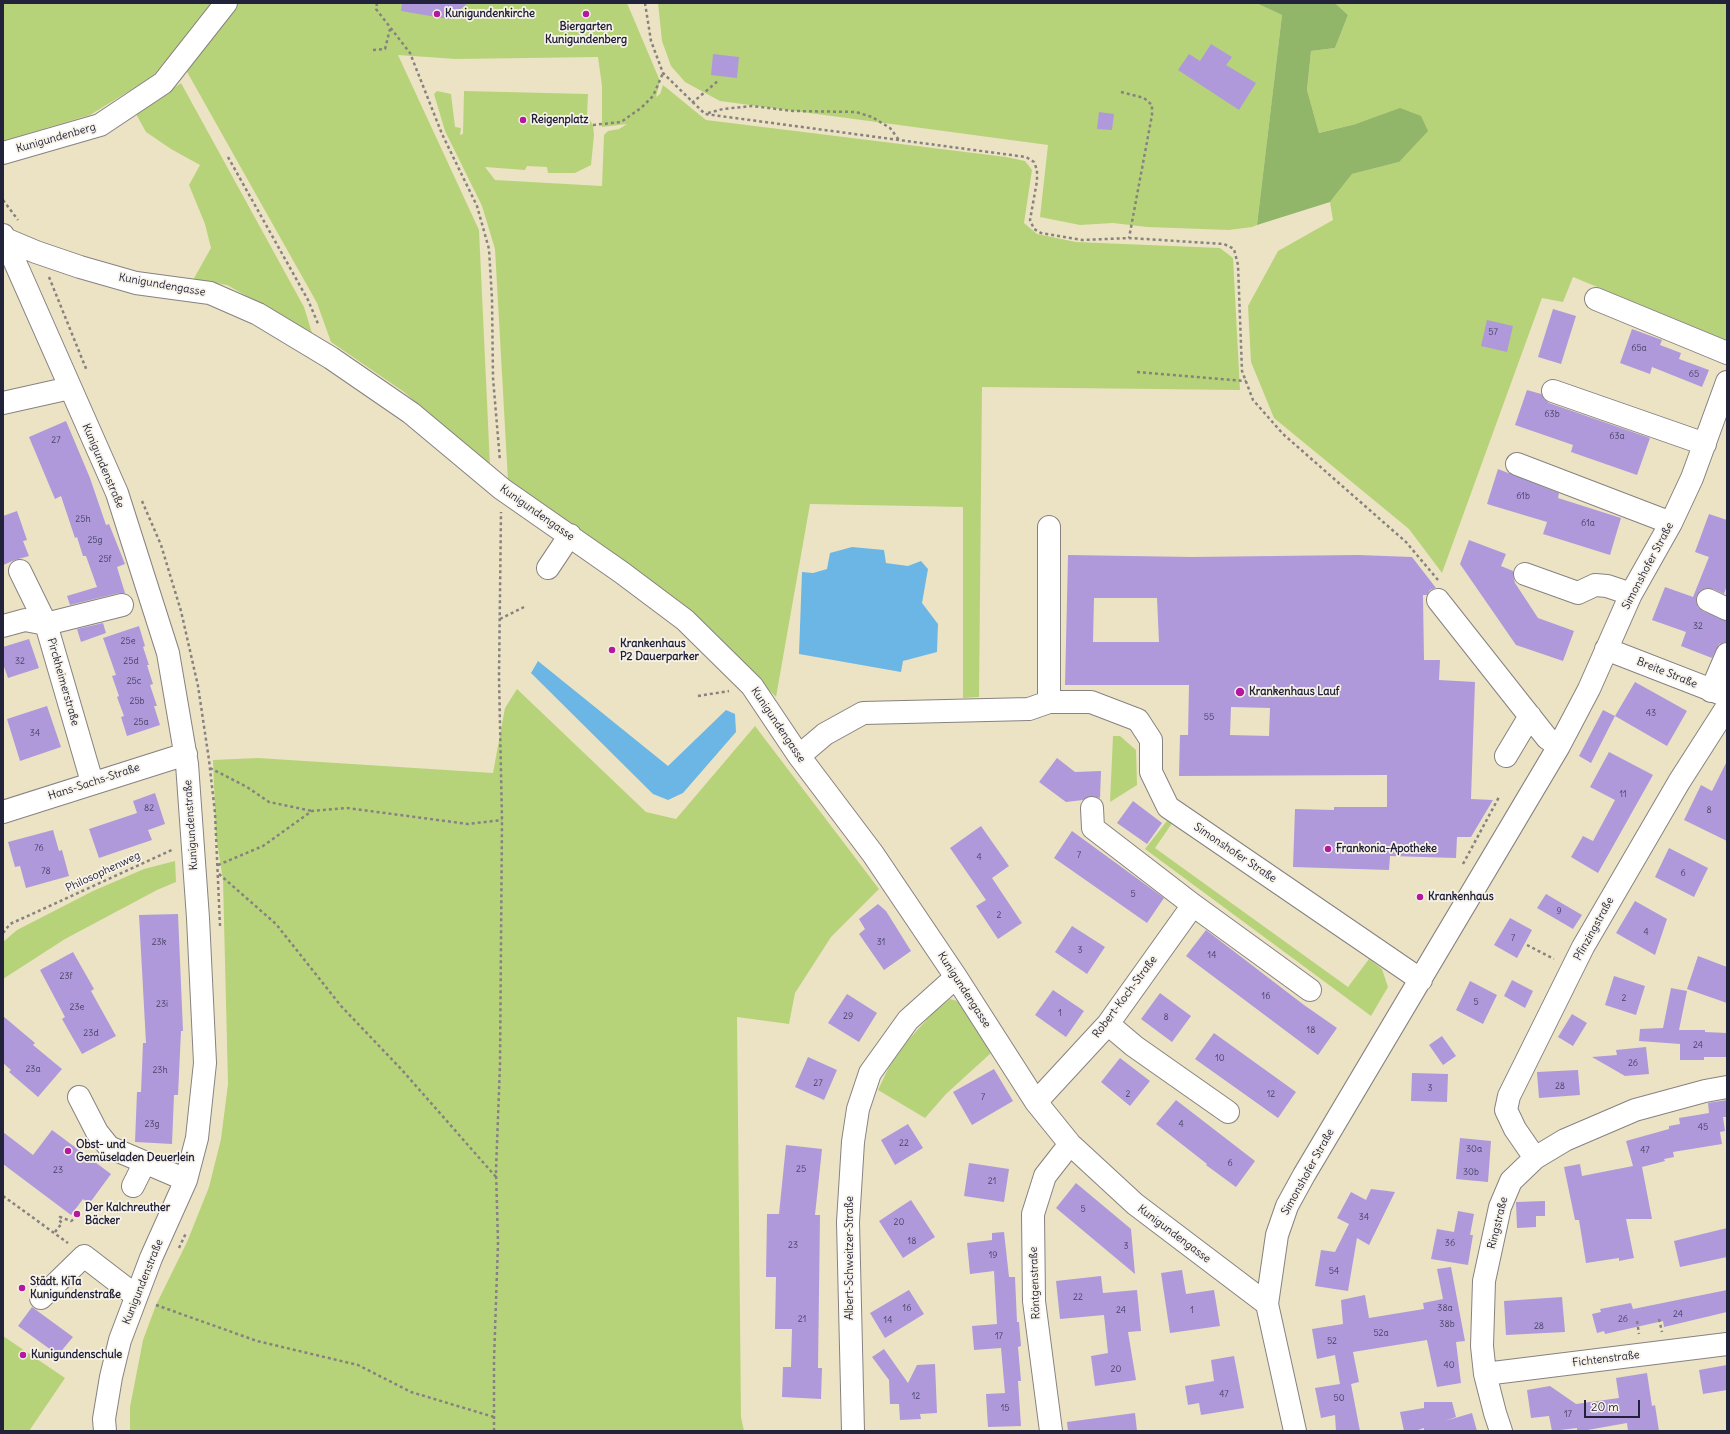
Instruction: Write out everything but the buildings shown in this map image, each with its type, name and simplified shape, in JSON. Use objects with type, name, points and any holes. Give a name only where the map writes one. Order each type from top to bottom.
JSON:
[{"type":"street","name":"Kunigundenberg","points":[[3,153],[100,125],[163,83],[226,3]]},
{"type":"street","name":"Kunigundengasse","points":[[4,237],[36,252],[80,267],[136,283],[210,293],[258,314],[331,358],[411,413],[502,489],[570,535],[685,620],[752,686],[799,756],[873,854],[956,977],[1036,1102],[1070,1144],[1135,1204],[1267,1304]]},
{"type":"street","name":"Kunigundenstraße","points":[[4,237],[117,493],[168,653],[186,754],[193,844],[205,1064],[197,1138],[186,1180],[150,1258],[120,1340],[111,1377],[104,1419],[105,1431]]},
{"type":"street","points":[[1596,299],[1727,353]]},
{"type":"street","points":[[3,403],[70,388]]},
{"type":"street","points":[[1553,391],[1705,444]]},
{"type":"street","name":"Simonshofer Straße","points":[[1295,1431],[1267,1304],[1277,1235],[1287,1206],[1559,746],[1589,689],[1631,594],[1672,523],[1692,478],[1725,391]]},
{"type":"street","points":[[1517,464],[1672,523]]},
{"type":"street","points":[[799,756],[825,734],[863,712],[1029,709],[1049,702],[1049,527]]},
{"type":"street","points":[[548,568],[570,535]]},
{"type":"street","points":[[20,571],[46,624],[122,605]]},
{"type":"street","points":[[1525,574],[1578,593],[1595,585],[1607,586],[1631,594]]},
{"type":"street","points":[[1438,600],[1547,738],[1559,746]]},
{"type":"street","name":"Pirckheimerstraße","points":[[3,626],[25,620],[46,624],[92,782]]},
{"type":"street","name":"Breite Straße","points":[[1606,649],[1719,694]]},
{"type":"street","points":[[1719,694],[1727,654]]},
{"type":"street","name":"Simonshofer Straße","points":[[1049,702],[1091,702],[1138,720],[1151,740],[1151,772],[1168,807],[1421,980]]},
{"type":"street","name":"Pfinzingstraße","points":[[1535,1158],[1515,1129],[1506,1110],[1509,1096],[1572,969],[1679,782],[1727,707]]},
{"type":"street","points":[[1506,756],[1530,716]]},
{"type":"street","name":"Hans-Sachs-Straße","points":[[3,812],[92,782],[186,754]]},
{"type":"street","points":[[1092,808],[1093,828],[1310,990]]},
{"type":"street","name":"Robert-Koch-Straße","points":[[1036,1102],[1108,1024],[1193,904]]},
{"type":"street","name":"Albert-Schweitzer-Straße","points":[[853,1431],[848,1222],[853,1142],[858,1109],[870,1073],[908,1020],[956,977]]},
{"type":"street","points":[[1108,1024],[1134,1046],[1228,1112]]},
{"type":"street","name":"Ringstraße","points":[[1501,1431],[1485,1374],[1482,1346],[1484,1281],[1499,1212],[1507,1188],[1511,1181],[1535,1158],[1565,1140],[1635,1110],[1704,1091],[1727,1088]]},
{"type":"street","points":[[79,1097],[97,1132],[109,1147],[186,1180]]},
{"type":"street","name":"Röntgenstraße","points":[[1051,1431],[1034,1301],[1034,1214],[1045,1176],[1070,1144]]},
{"type":"street","points":[[133,1186],[145,1162]]},
{"type":"street","points":[[41,1298],[84,1256],[136,1296]]},
{"type":"street","name":"Fichtenstraße","points":[[1485,1374],[1727,1344]]},
{"type":"path","points":[[377,3],[376,10],[410,53],[442,134],[476,206],[489,249],[492,299],[493,378],[502,489],[499,677],[502,820],[500,1065],[496,1178],[498,1243],[494,1431]]},
{"type":"path","points":[[645,3],[651,41],[663,74],[705,114],[1026,157],[1034,162],[1038,170],[1038,181],[1030,220],[1030,224],[1034,229],[1046,234],[1082,240],[1129,238],[1224,244],[1234,248],[1238,265],[1242,371],[1253,400],[1284,434],[1406,542],[1447,591],[1438,600]]},
{"type":"path","points":[[373,50],[385,49],[390,28]]},
{"type":"path","points":[[593,125],[621,122],[641,108],[653,96],[663,74]]},
{"type":"path","points":[[692,103],[719,80]]},
{"type":"path","points":[[1121,92],[1144,98],[1152,105],[1129,238]]},
{"type":"path","points":[[705,114],[724,108],[752,106],[793,111],[856,112],[872,117],[890,128],[899,140]]},
{"type":"path","points":[[228,157],[308,300],[320,330]]},
{"type":"path","points":[[49,277],[56,279]]},
{"type":"path","points":[[1137,372],[1246,381]]},
{"type":"path","points":[[500,619],[524,607]]},
{"type":"path","points":[[698,696],[734,690]]},
{"type":"path","points":[[210,768],[247,787],[269,802],[312,811],[347,808],[468,824],[502,820]]},
{"type":"path","points":[[1463,865],[1499,797]]},
{"type":"path","points":[[218,865],[263,846],[312,811]]},
{"type":"path","name":"Philosophenweg","points":[[3,933],[10,924],[169,850],[216,836]]},
{"type":"path","points":[[219,874],[276,924],[341,1006],[402,1070],[496,1178]]},
{"type":"path","points":[[1527,944],[1572,969]]},
{"type":"path","points":[[3,1196],[55,1232],[84,1256]]},
{"type":"path","points":[[55,1232],[62,1223],[59,1220],[60,1217],[71,1221],[76,1218]]},
{"type":"path","points":[[156,1305],[257,1341],[358,1365],[411,1392],[494,1417]]},
{"type":"green space","points":[[3,3],[214,3],[152,77],[90,115],[3,141]]},
{"type":"green space","points":[[237,3],[627,3],[660,81],[656,97],[660,94],[663,85],[706,120],[1006,157],[1025,161],[1032,170],[1024,223],[1037,234],[1076,242],[1220,248],[1233,258],[1240,390],[982,387],[979,697],[963,698],[963,507],[810,504],[776,697],[682,603],[508,481],[495,249],[482,206],[445,131],[434,94],[437,91],[451,94],[455,127],[461,128],[460,135],[463,134],[464,91],[588,94],[587,116],[593,125],[594,135],[591,165],[575,173],[548,173],[547,167],[527,166],[525,170],[485,167],[495,180],[602,186],[604,135],[608,131],[619,129],[627,124],[602,127],[602,86],[598,57],[456,59],[398,55],[479,230],[490,466],[404,392],[331,342],[317,303],[186,70],[226,21]]},
{"type":"green space","points":[[658,3],[1256,3],[1282,15],[1257,225],[1229,230],[1147,227],[1113,223],[1080,225],[1040,217],[1048,145],[720,101],[685,82],[671,66],[662,41]]},
{"type":"green space","points":[[1256,3],[1335,3],[1348,15],[1335,48],[1311,51],[1307,90],[1319,133],[1356,124],[1400,108],[1421,116],[1428,131],[1399,162],[1352,174],[1330,202],[1257,225],[1282,15]]},
{"type":"green space","points":[[1335,3],[1727,3],[1727,340],[1573,277],[1563,302],[1542,298],[1442,573],[1409,529],[1274,418],[1251,362],[1248,306],[1278,251],[1333,220],[1330,202],[1352,174],[1399,162],[1356,124],[1319,133],[1307,90],[1311,51],[1335,48],[1348,15]]},
{"type":"green space","points":[[181,83],[304,307],[312,333],[227,285],[193,280],[211,248],[205,224],[189,185],[200,165],[171,149],[146,132],[136,114]]},
{"type":"green space","points":[[517,689],[646,812],[676,819],[755,726],[879,889],[831,937],[795,993],[789,1024],[737,1017],[741,1417],[744,1431],[130,1431],[130,1407],[143,1340],[156,1305],[187,1242],[209,1187],[221,1139],[228,1084],[223,880],[216,836],[213,760],[258,758],[493,773],[505,708]]},
{"type":"green space","points":[[1113,736],[1120,736],[1136,750],[1137,785],[1110,802]]},
{"type":"green space","points":[[1170,817],[1175,819],[1155,848],[1348,987],[1369,959],[1382,969],[1388,987],[1371,1016],[1145,849]]},
{"type":"green space","points":[[175,861],[176,882],[157,890],[65,939],[3,979],[3,942],[17,930],[93,891],[144,869]]},
{"type":"green space","points":[[950,999],[961,1002],[991,1053],[946,1094],[925,1118],[878,1090],[889,1067],[908,1040],[934,1012]]},
{"type":"green space","points":[[3,1336],[65,1378],[29,1431],[3,1431]]},
{"type":"water","points":[[852,547],[884,550],[886,563],[908,566],[921,561],[928,569],[922,603],[938,624],[937,652],[903,661],[901,672],[799,654],[802,572],[813,573],[827,569],[830,553]]},
{"type":"water","points":[[538,661],[668,766],[726,710],[735,714],[736,732],[683,793],[668,800],[653,794],[531,673]]},
{"type":"place","name":"Kunigundenkirche","points":[[437,14]]},
{"type":"place","name":"Biergarten Kunigundenberg","points":[[586,14]]},
{"type":"place","name":"Reigenplatz","points":[[523,120]]},
{"type":"place","name":"Krankenhaus P2 Dauerparker","points":[[612,650]]},
{"type":"place","name":"Krankenhaus Lauf","points":[[1240,692]]},
{"type":"place","name":"Frankonia-Apotheke","points":[[1328,849]]},
{"type":"place","name":"Krankenhaus","points":[[1420,897]]},
{"type":"place","name":"Obst- und Gemüseladen Deuerlein","points":[[68,1151]]},
{"type":"place","name":"Der Kalchreuther Bäcker","points":[[77,1214]]},
{"type":"place","name":"Städt. KiTa Kunigundenstraße","points":[[22,1288]]},
{"type":"place","name":"Kunigundenschule","points":[[23,1355]]}]
